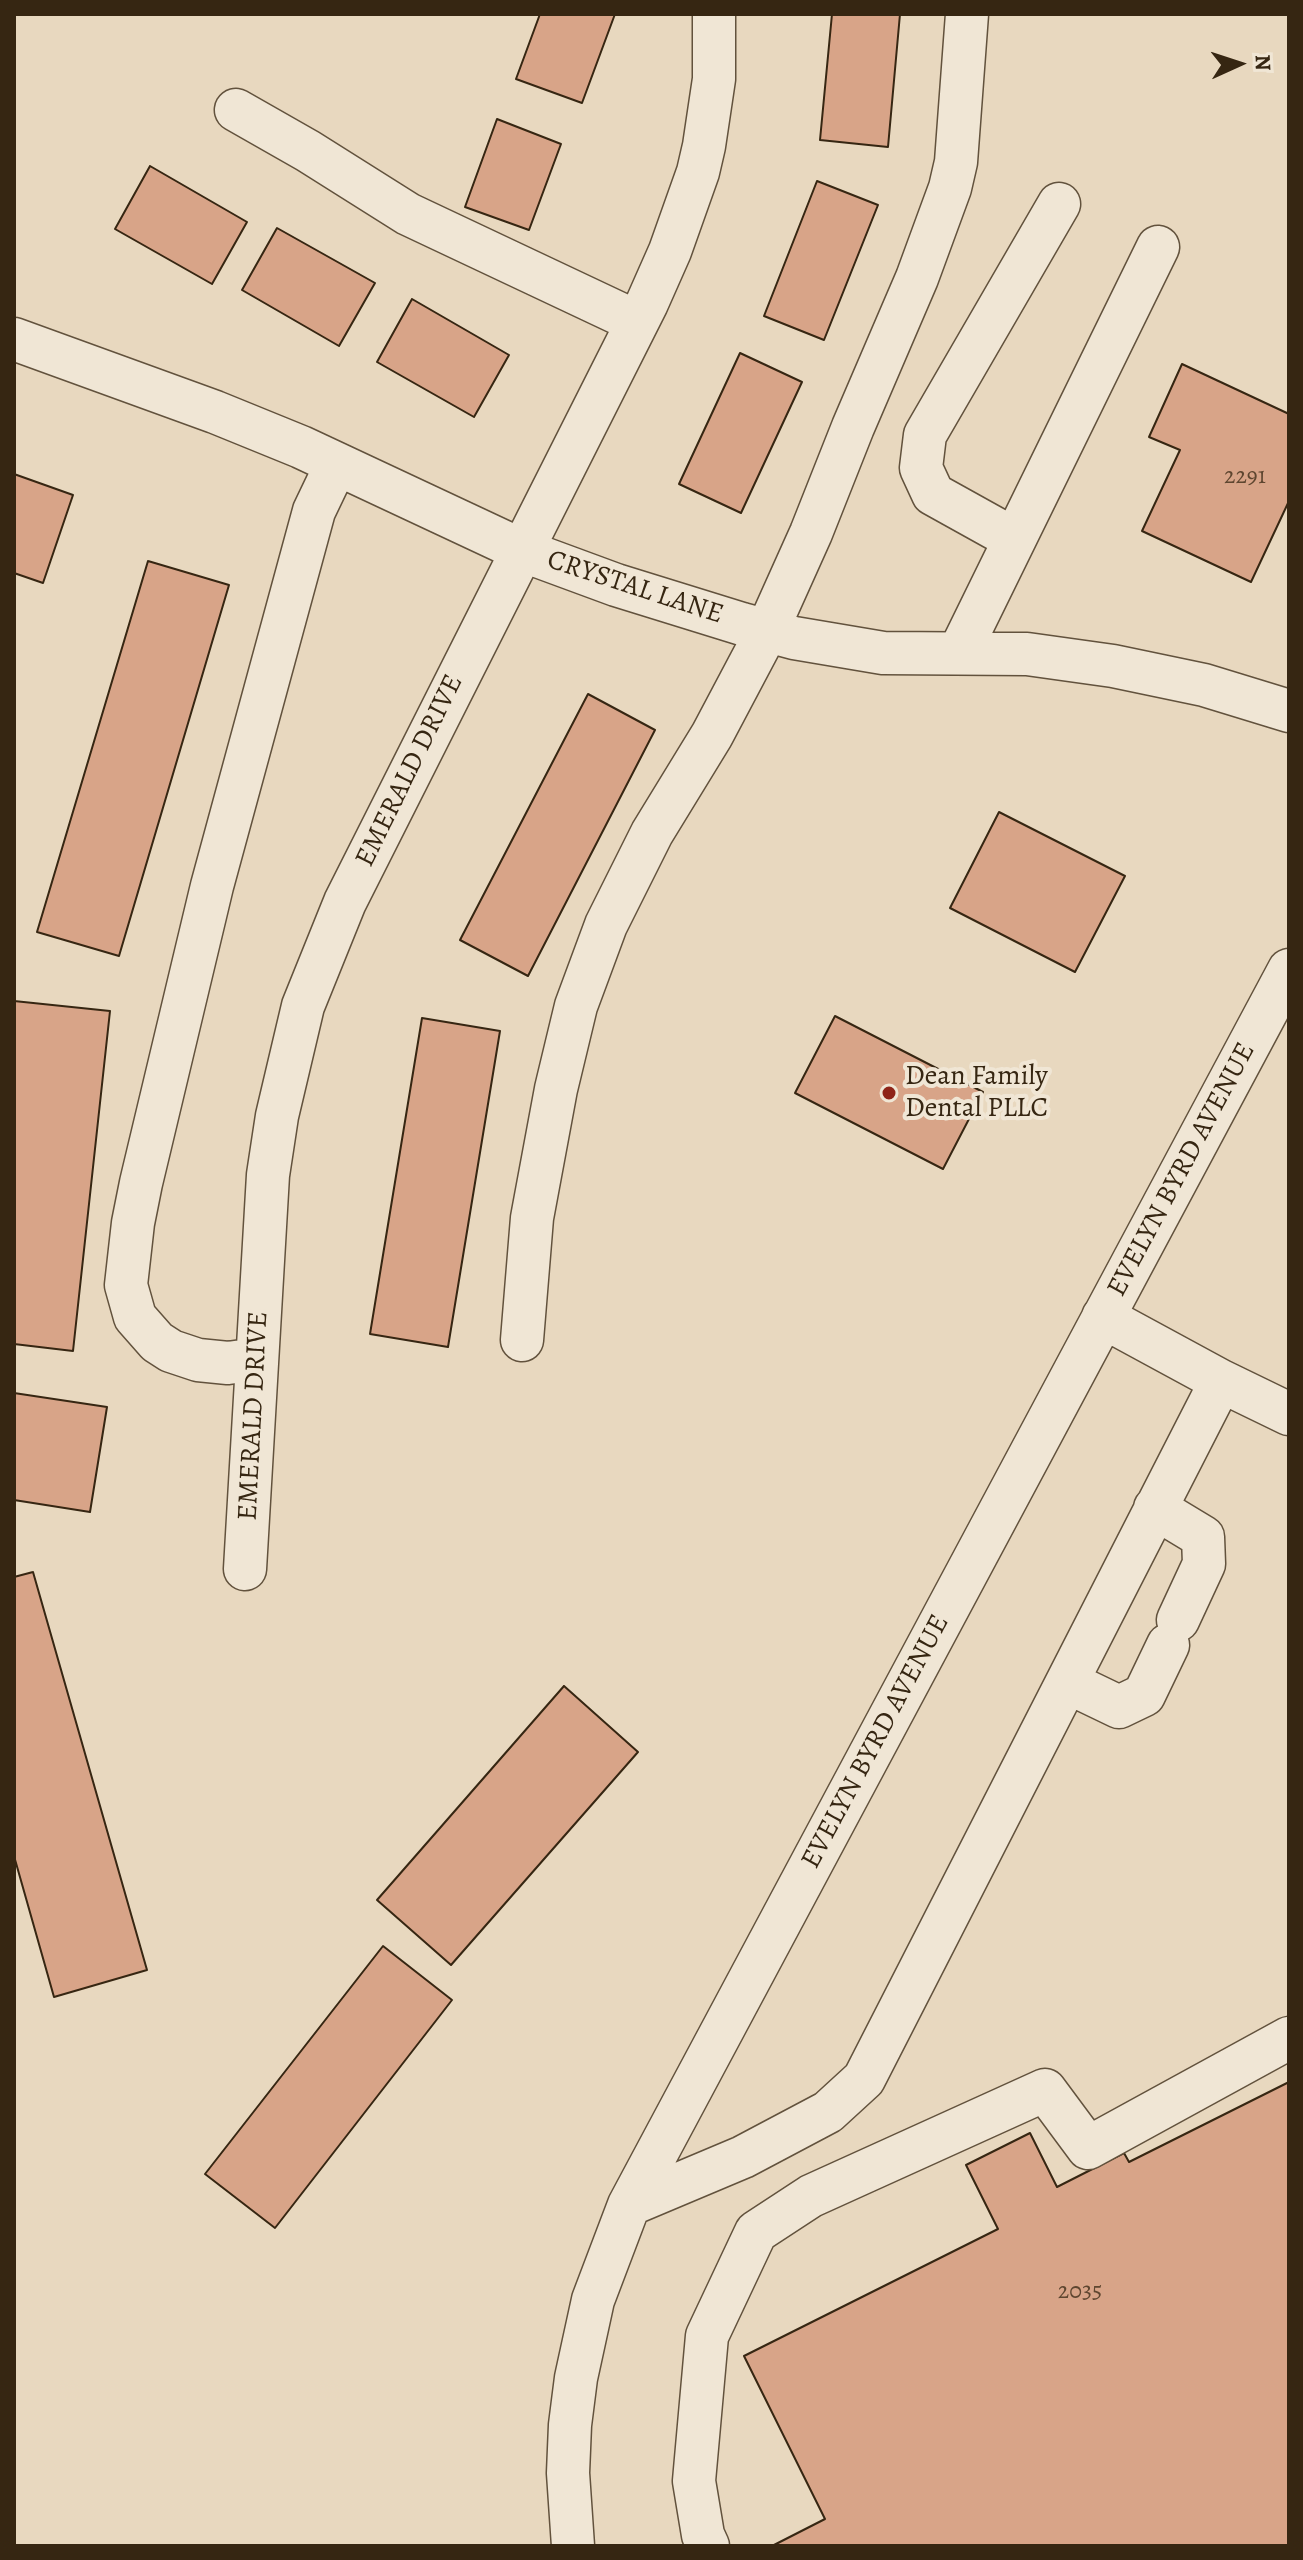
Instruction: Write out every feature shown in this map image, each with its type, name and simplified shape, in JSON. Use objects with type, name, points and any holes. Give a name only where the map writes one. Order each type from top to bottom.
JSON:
[{"type":"street","name":"EMERALD DRIVE","points":[[245,1569],[268,1175],[277,1116],[303,1006],[345,902],[670,251],[698,172],[712,107],[714,14]]},
{"type":"street","points":[[522,1340],[532,1218],[556,1089],[576,1006],[606,925],[652,833],[712,735],[767,631],[889,347],[950,188],[959,136],[967,14]]},
{"type":"street","points":[[236,110],[408,214],[637,322]]},
{"type":"street","points":[[1014,539],[933,494],[921,468],[925,435],[1059,204]]},
{"type":"street","points":[[959,653],[1158,247]]},
{"type":"street","name":"CRYSTAL LANE","points":[[14,339],[215,412],[521,550],[616,585],[767,631],[883,653],[1027,654],[1113,666],[1204,685],[1289,711]]},
{"type":"street","points":[[257,1359],[228,1363],[198,1360],[171,1351],[157,1342],[135,1317],[126,1285],[141,1183],[212,886],[314,511],[336,465]]},
{"type":"street","name":"EVELYN BYRD AVENUE","points":[[573,2546],[568,2473],[576,2378],[593,2300],[629,2205],[1289,970]]},
{"type":"street","points":[[1103,1317],[1289,1414]]},
{"type":"street","points":[[629,2205],[743,2157],[828,2112],[864,2079],[1221,1381]]},
{"type":"street","points":[[1067,1682],[1119,1707],[1144,1695],[1204,1564],[1203,1537],[1155,1508]]},
{"type":"street","points":[[708,2546],[703,2535],[694,2481],[707,2336],[756,2232],[811,2196],[1045,2090],[1088,2148],[1289,2038]]},
{"type":"building","points":[[540,14],[615,14],[582,103],[516,79]]},
{"type":"building","points":[[832,14],[900,14],[888,147],[820,140]]},
{"type":"building","points":[[497,119],[561,144],[529,230],[465,207]]},
{"type":"building","points":[[150,166],[247,222],[212,284],[115,229]]},
{"type":"building","points":[[817,181],[878,205],[824,340],[764,316]]},
{"type":"building","points":[[277,228],[375,283],[339,346],[242,290]]},
{"type":"building","points":[[412,299],[509,355],[474,417],[377,362]]},
{"type":"building","points":[[740,353],[802,382],[741,513],[679,484]]},
{"type":"building","points":[[1182,364],[1289,414],[1289,501],[1251,582],[1142,531],[1180,450],[1149,437]]},
{"type":"building","points":[[14,474],[73,495],[43,583],[14,573]]},
{"type":"building","points":[[148,561],[229,585],[119,956],[37,932]]},
{"type":"building","points":[[588,694],[655,730],[528,976],[460,940]]},
{"type":"building","points":[[999,812],[1125,876],[1075,972],[950,908]]},
{"type":"building","points":[[14,1001],[110,1011],[73,1351],[14,1344]]},
{"type":"building","name":"Dean Family Dental PLLC","points":[[835,1016],[983,1092],[943,1169],[795,1093]]},
{"type":"building","points":[[422,1018],[500,1031],[448,1347],[370,1334]]},
{"type":"building","points":[[14,1393],[107,1407],[90,1512],[14,1500]]},
{"type":"building","points":[[33,1572],[147,1970],[54,1997],[14,1856],[14,1577]]},
{"type":"building","points":[[564,1686],[638,1752],[451,1965],[377,1900]]},
{"type":"building","points":[[383,1946],[452,2000],[275,2228],[205,2174]]},
{"type":"building","points":[[1289,2082],[1289,2546],[772,2546],[825,2519],[744,2356],[998,2229],[966,2165],[1030,2133],[1057,2187],[1124,2153],[1129,2162]]},
{"type":"place","name":"Dean Family Dental PLLC","points":[[889,1093]]}]
